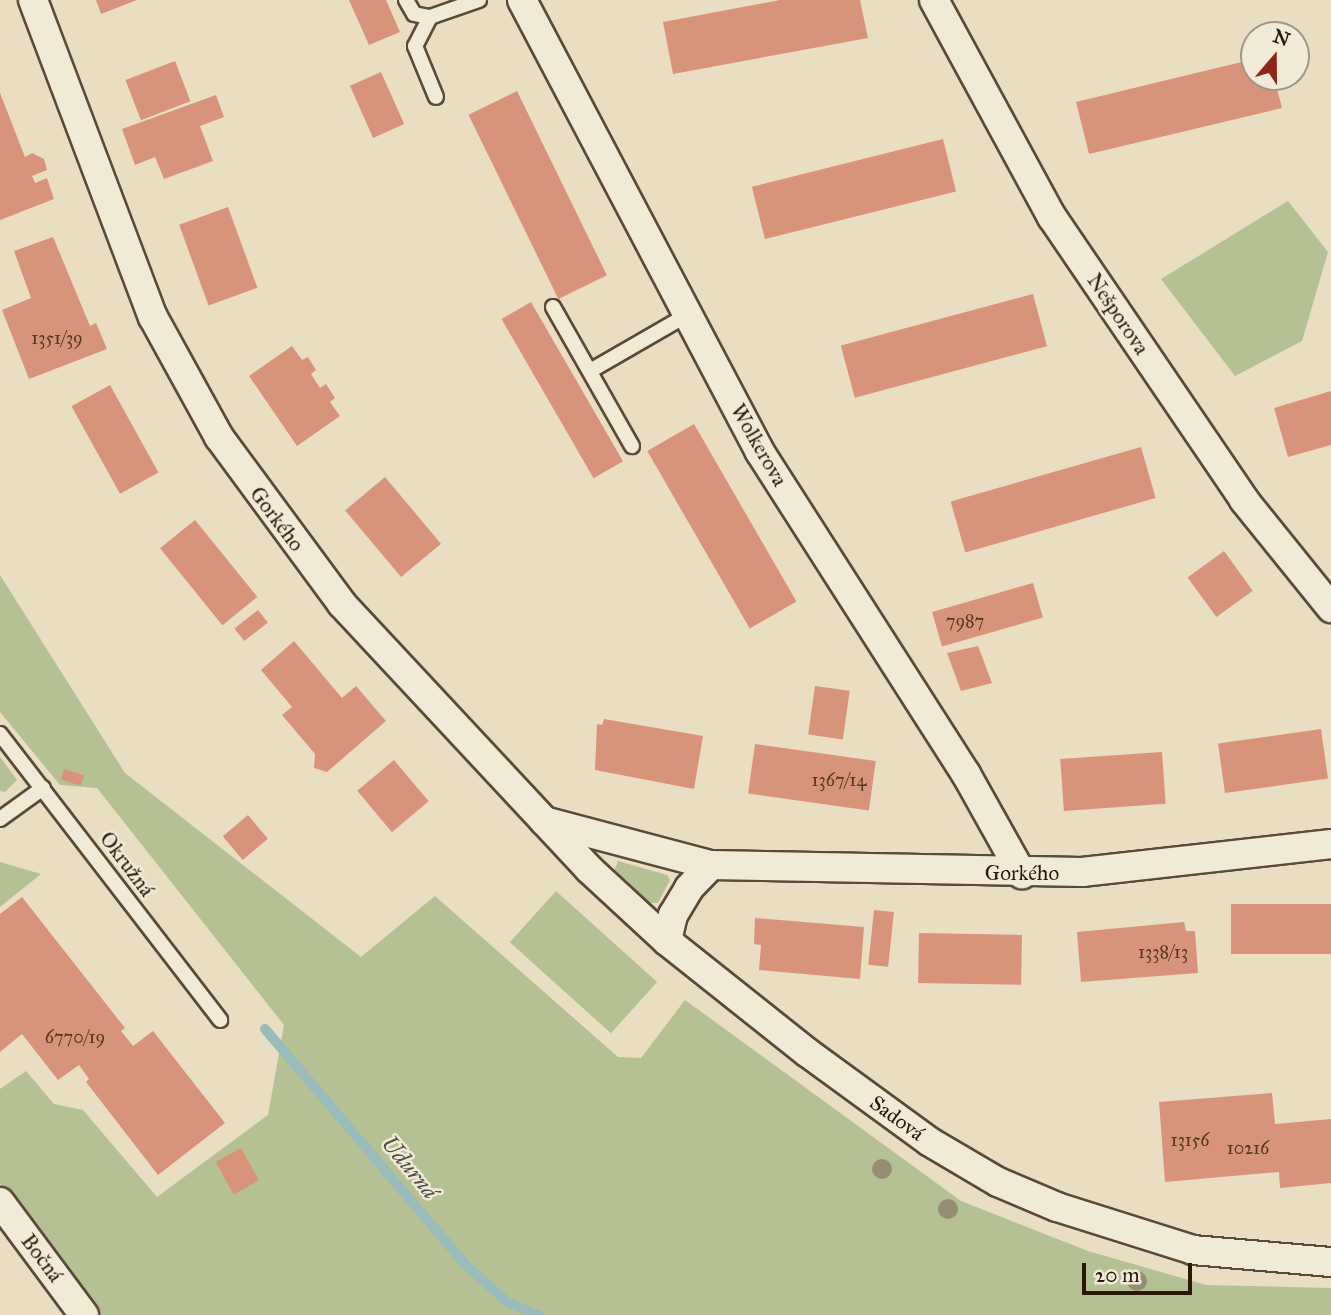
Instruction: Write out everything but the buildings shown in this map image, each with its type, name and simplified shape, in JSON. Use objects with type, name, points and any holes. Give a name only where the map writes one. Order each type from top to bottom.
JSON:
[{"type":"street","name":"Gorkého","points":[[33,0],[153,317],[219,437],[342,604],[541,820],[711,865],[1022,874],[1203,862],[1331,844]]},
{"type":"street","name":"Wolkerova","points":[[522,0],[760,452],[965,774],[1022,874]]},
{"type":"street","name":"Nešporova","points":[[934,0],[1052,216],[1244,500],[1331,608]]},
{"type":"street","name":"Sadová","points":[[541,820],[667,942],[930,1142],[998,1182],[1069,1211],[1193,1250],[1331,1262]]},
{"type":"street","points":[[667,942],[673,915],[689,888],[711,865]]},
{"type":"street","name":"Bočná","points":[[0,1202],[84,1315]]},
{"type":"lane","points":[[406,0],[414,15],[429,17],[479,0]]},
{"type":"lane","points":[[429,17],[415,46],[436,97]]},
{"type":"lane","points":[[553,307],[632,446]]},
{"type":"lane","points":[[590,371],[687,315]]},
{"type":"lane","name":"Okružná","points":[[0,734],[220,1020]]},
{"type":"lane","points":[[0,819],[43,788]]},
{"type":"green space","points":[[1288,201],[1328,252],[1302,341],[1235,376],[1161,279]]},
{"type":"green space","points":[[0,575],[125,773],[361,957],[435,896],[618,1057],[641,1058],[685,1000],[961,1201],[1088,1251],[1206,1285],[1331,1288],[1331,1315],[94,1315],[0,1184],[0,1089],[26,1071],[54,1104],[83,1110],[157,1197],[268,1115],[284,1025],[97,788],[60,785],[0,712]]},
{"type":"green space","points":[[0,757],[17,780],[5,792],[0,791]]},
{"type":"green space","points":[[618,861],[667,875],[670,880],[658,903],[649,903],[614,871]]},
{"type":"green space","points":[[0,862],[41,874],[0,907]]},
{"type":"green space","points":[[556,891],[657,982],[611,1033],[510,942]]},
{"type":"waterway","name":"Udurná","points":[[265,1029],[466,1265],[507,1302],[538,1315]]}]
